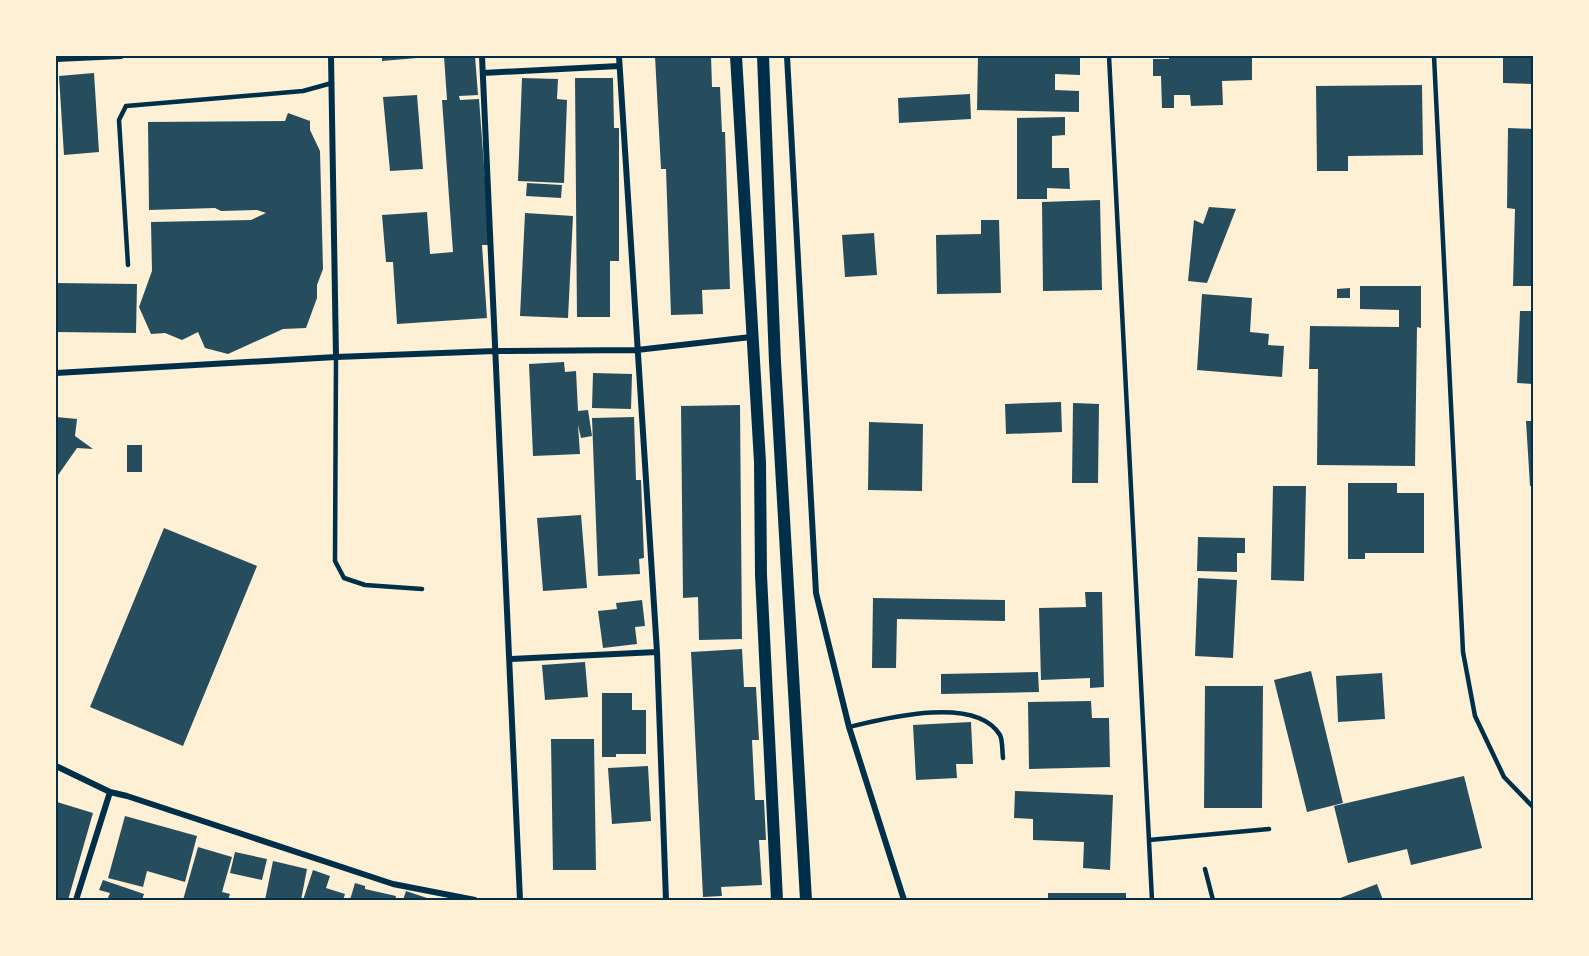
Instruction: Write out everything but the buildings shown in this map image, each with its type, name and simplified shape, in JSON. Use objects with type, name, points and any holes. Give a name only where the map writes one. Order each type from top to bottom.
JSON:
[{"type":"main road","points":[[736,56],[760,462],[761,565],[777,900]]},
{"type":"main road","points":[[763,56],[775,362],[806,900]]},
{"type":"street","points":[[56,59],[121,56]]},
{"type":"street","points":[[331,56],[336,357]]},
{"type":"street","points":[[482,56],[511,659],[520,900]]},
{"type":"street","points":[[619,56],[657,652],[666,900]]},
{"type":"street","points":[[787,56],[814,582],[823,630],[849,727],[904,900]]},
{"type":"street","points":[[483,73],[619,66]]},
{"type":"street","points":[[56,373],[336,357],[495,351],[637,350],[751,337]]},
{"type":"street","points":[[511,659],[657,652]]},
{"type":"street","points":[[56,766],[110,792],[393,884],[475,900]]},
{"type":"street","points":[[76,900],[110,792]]},
{"type":"lane","points":[[1109,56],[1152,900]]},
{"type":"lane","points":[[1434,56],[1463,652],[1474,716],[1504,777],[1533,808]]},
{"type":"lane","points":[[128,266],[119,120],[126,106],[303,91],[332,83]]},
{"type":"lane","points":[[336,357],[335,561],[344,578],[365,585],[422,589]]},
{"type":"lane","points":[[849,727],[897,716],[966,712],[986,719],[1001,736],[1003,758]]},
{"type":"lane","points":[[1149,840],[1269,829]]},
{"type":"lane","points":[[1205,869],[1213,900]]}]
